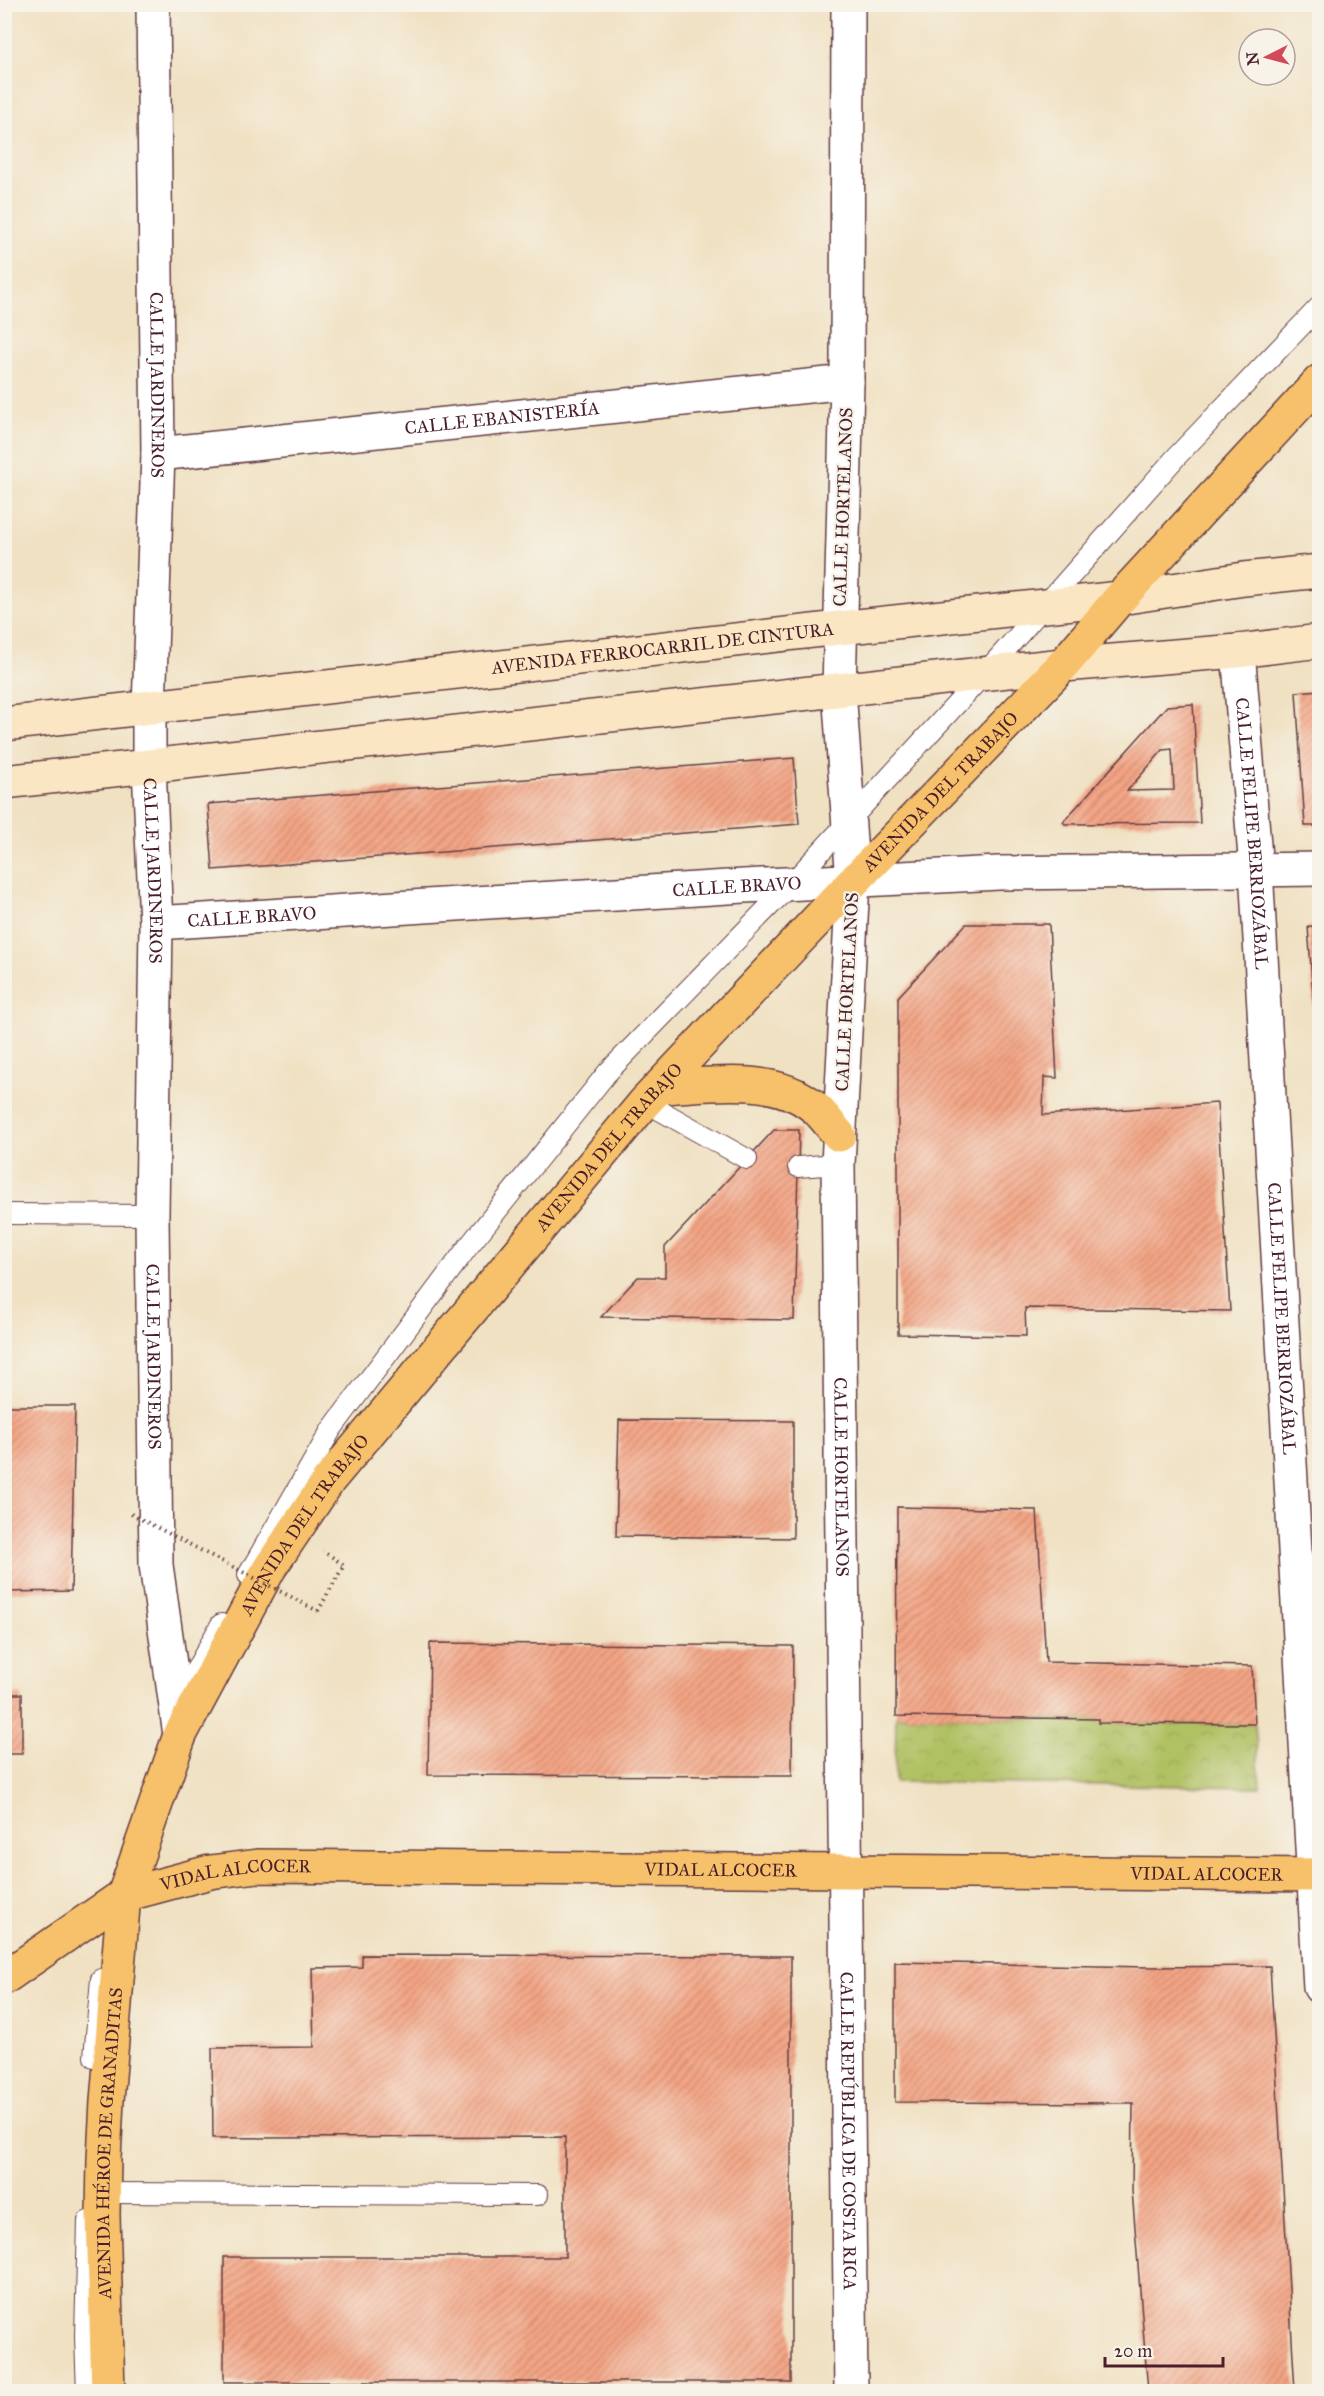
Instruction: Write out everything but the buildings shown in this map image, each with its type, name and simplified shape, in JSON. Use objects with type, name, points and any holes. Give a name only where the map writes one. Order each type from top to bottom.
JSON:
[{"type":"main road","name":"AVENIDA DEL TRABAJO","points":[[116,1900],[178,1720],[269,1569],[329,1480],[653,1095],[853,882],[1063,665],[1120,598],[1320,381]]},
{"type":"main road","points":[[653,1095],[750,1084],[792,1092],[815,1107],[838,1150]]},
{"type":"main road","name":"VIDAL ALCOCER","points":[[116,1900],[210,1872],[258,1866],[1316,1875]]},
{"type":"main road","points":[[4,1978],[116,1900]]},
{"type":"main road","name":"AVENIDA HÉROE DE GRANADITAS","points":[[108,2391],[104,2193],[116,1900]]},
{"type":"street","name":"CALLE JARDINEROS","points":[[153,4],[158,454],[149,766],[156,922],[152,1215],[156,1566],[178,1720]]},
{"type":"street","name":"CALLE HORTELANOS","points":[[846,1872],[838,1150],[853,882],[838,690],[847,382],[848,4]]},
{"type":"street","name":"CALLE EBANISTERÍA","points":[[158,454],[847,382]]},
{"type":"street","name":"AVENIDA FERROCARRIL DE CINTURA","points":[[4,724],[1120,598],[1244,579],[1320,571]]},
{"type":"street","points":[[4,782],[985,673],[1238,651],[1320,641]]},
{"type":"street","name":"CALLE FELIPE BERRIOZÁBAL","points":[[1238,651],[1256,869],[1316,1875],[1320,1987]]},
{"type":"street","name":"CALLE BRAVO","points":[[156,922],[792,883],[853,882],[999,873],[1320,869]]},
{"type":"street","name":"CALLE REPÚBLICA DE COSTA RICA","points":[[846,1872],[851,2391]]},
{"type":"lane","points":[[178,1720],[266,1542],[331,1430],[468,1247],[607,1073],[792,883],[985,673],[1177,456],[1320,306]]},
{"type":"lane","points":[[653,1095],[747,1159]]},
{"type":"lane","points":[[798,1167],[838,1150]]},
{"type":"lane","points":[[4,1214],[152,1215]]},
{"type":"lane","points":[[87,2391],[85,2337],[91,2113],[97,2014],[116,1900]]},
{"type":"lane","points":[[104,2193],[538,2195]]},
{"type":"path","points":[[130,1514],[318,1611],[344,1565]]},
{"type":"green space","points":[[896,1716],[1098,1719],[1098,1723],[1255,1724],[1260,1787],[895,1782]]}]
